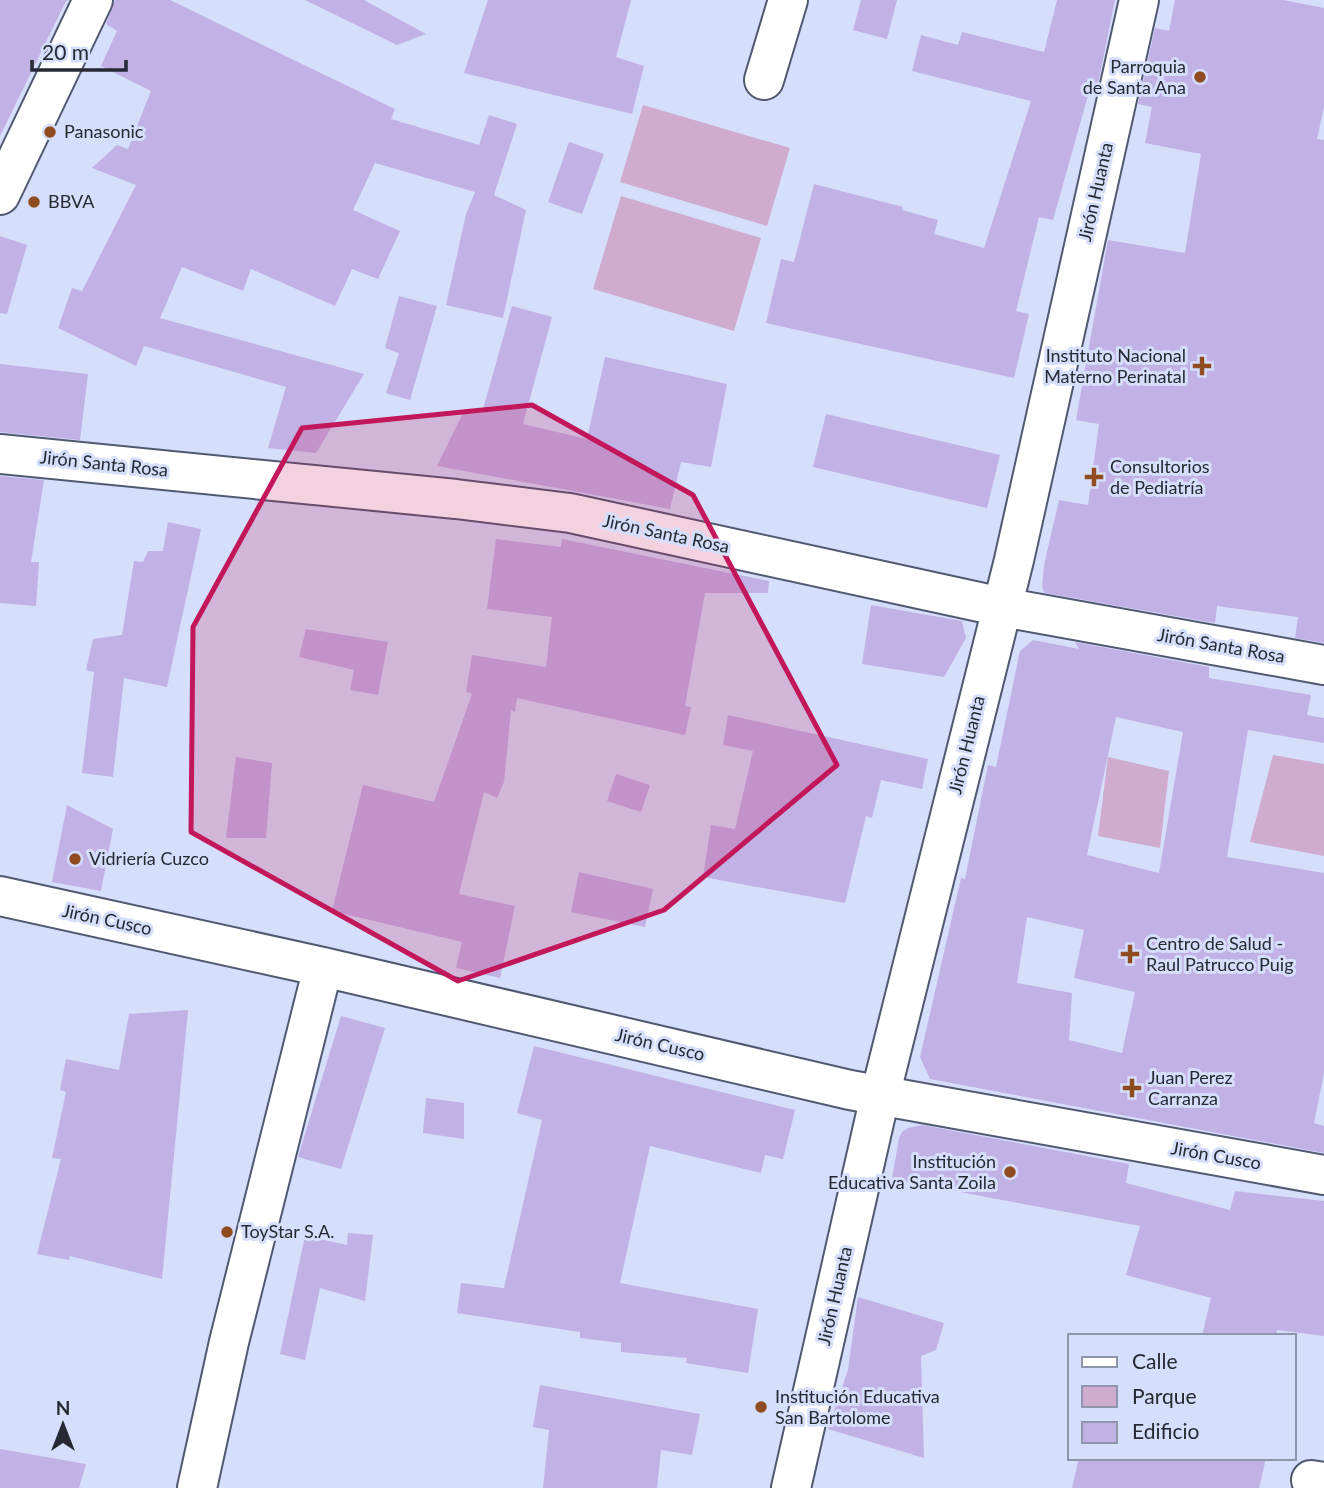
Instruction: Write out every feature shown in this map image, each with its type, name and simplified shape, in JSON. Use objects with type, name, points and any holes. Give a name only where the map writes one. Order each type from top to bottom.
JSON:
[{"type":"street","points":[[0,195],[93,0]]},
{"type":"street","points":[[764,80],[788,0]]},
{"type":"street","name":"Jirón Huanta","points":[[791,1488],[880,1096],[1002,607],[1139,0]]},
{"type":"street","name":"Jirón Santa Rosa","points":[[0,454],[456,499],[570,513],[1002,607],[1324,665]]},
{"type":"street","name":"Jirón Cusco","points":[[0,896],[323,967],[880,1096],[1324,1175]]},
{"type":"street","points":[[197,1488],[229,1342],[323,967]]},
{"type":"highlighted area","points":[[532,405],[693,495],[837,765],[664,910],[458,981],[191,832],[193,627],[302,428]]},
{"type":"green space","points":[[643,105],[790,148],[767,226],[620,182]]},
{"type":"green space","points":[[621,196],[761,238],[734,331],[593,289]]},
{"type":"green space","points":[[1273,755],[1324,764],[1324,856],[1250,842]]},
{"type":"green space","points":[[1108,757],[1169,771],[1160,848],[1098,836]]},
{"type":"building","points":[[0,0],[69,0],[66,1],[0,136]]},
{"type":"building","points":[[115,0],[170,0],[395,109],[391,119],[479,145],[489,115],[517,124],[494,195],[526,210],[503,318],[446,305],[466,214],[475,192],[375,163],[353,210],[400,231],[378,279],[352,269],[335,306],[251,269],[243,291],[182,267],[160,318],[364,374],[316,453],[268,448],[286,387],[144,346],[136,366],[58,328],[72,288],[82,291],[136,185],[92,168],[117,145],[128,149],[151,91],[101,66],[117,31],[106,24]]},
{"type":"building","points":[[305,0],[364,0],[426,34],[397,45]]},
{"type":"building","points":[[488,0],[631,0],[616,57],[644,66],[632,114],[464,73]]},
{"type":"building","points":[[861,0],[897,0],[887,39],[853,30]]},
{"type":"building","points":[[1057,0],[1115,0],[1096,94],[1089,92],[1053,220],[1039,217],[1016,311],[1029,314],[1014,378],[766,323],[781,259],[794,262],[814,184],[903,207],[902,210],[938,220],[934,234],[984,248],[1031,101],[912,71],[921,35],[958,45],[962,32],[1044,52]]},
{"type":"building","name":"Instituto Nacional Materno Perinatal","points":[[1175,0],[1283,0],[1324,8],[1324,107],[1317,139],[1324,140],[1324,643],[1295,638],[1298,617],[1217,606],[1215,623],[1045,593],[1042,587],[1044,565],[1059,500],[1088,505],[1099,424],[1076,420],[1108,240],[1185,253],[1201,154],[1145,143],[1152,107],[1138,104],[1155,28],[1169,31]]},
{"type":"building","points":[[569,142],[604,154],[582,214],[548,202]]},
{"type":"building","points":[[0,236],[27,245],[7,314],[0,313]]},
{"type":"building","points":[[399,296],[437,306],[410,400],[386,393],[399,353],[385,348]]},
{"type":"building","points":[[512,306],[552,317],[523,424],[587,439],[605,357],[727,384],[711,467],[681,462],[670,509],[437,466],[464,411],[482,413]]},
{"type":"building","points":[[0,364],[88,374],[80,440],[0,432]]},
{"type":"building","points":[[826,414],[1000,455],[987,508],[813,467]]},
{"type":"building","points":[[0,476],[44,480],[31,562],[39,562],[36,606],[0,603]]},
{"type":"building","points":[[168,522],[201,529],[167,687],[124,678],[113,777],[82,773],[94,672],[86,670],[93,639],[122,635],[134,561],[143,562],[148,551],[163,551]]},
{"type":"building","points":[[496,539],[561,547],[562,539],[769,581],[768,593],[705,593],[685,706],[691,707],[685,735],[517,698],[515,712],[511,710],[504,782],[497,798],[484,792],[459,894],[515,906],[500,978],[456,968],[462,942],[332,911],[363,785],[434,802],[472,694],[466,692],[472,655],[546,667],[552,617],[487,609]]},
{"type":"building","points":[[871,605],[962,621],[966,638],[944,677],[862,664]]},
{"type":"building","points":[[306,629],[388,642],[378,695],[350,690],[354,670],[299,657]]},
{"type":"building","name":"Centro de Salud - Raul Patrucco Puig","points":[[1033,640],[1079,649],[1075,642],[1209,667],[1209,678],[1311,695],[1307,715],[1324,718],[1324,743],[1248,730],[1227,857],[1324,873],[1324,1073],[1314,1123],[1324,1126],[1324,1153],[930,1079],[920,1057],[961,878],[965,879],[988,765],[996,767],[1020,651]],"holes":[[[1116,717],[1183,732],[1159,873],[1087,855]],[[1027,917],[1084,930],[1074,978],[1135,992],[1122,1053],[1069,1040],[1072,993],[1017,983]]]},
{"type":"building","points":[[728,715],[928,759],[922,789],[881,780],[872,818],[866,816],[845,903],[703,877],[711,825],[735,829],[753,751],[723,745]]},
{"type":"building","points":[[236,757],[272,763],[266,838],[226,838]]},
{"type":"building","points":[[616,774],[650,785],[641,812],[607,801]]},
{"type":"building","points":[[67,805],[113,829],[101,891],[52,882]]},
{"type":"building","points":[[579,872],[653,889],[645,927],[571,912]]},
{"type":"building","points":[[188,1010],[162,1279],[70,1256],[69,1260],[37,1254],[61,1159],[52,1158],[66,1092],[60,1090],[66,1059],[119,1070],[129,1014]]},
{"type":"building","points":[[341,1016],[385,1028],[341,1169],[298,1157]]},
{"type":"building","points":[[534,1046],[795,1110],[783,1159],[765,1155],[761,1173],[650,1146],[620,1283],[758,1309],[748,1373],[686,1363],[687,1358],[621,1352],[621,1343],[580,1338],[580,1332],[457,1313],[461,1283],[504,1288],[542,1120],[517,1113]]},
{"type":"building","points":[[426,1098],[464,1103],[464,1139],[423,1133]]},
{"type":"building","points":[[922,1125],[1129,1164],[1126,1183],[1230,1210],[1235,1191],[1324,1201],[1324,1336],[1277,1330],[1276,1334],[1202,1334],[1211,1298],[1126,1275],[1140,1226],[892,1179],[899,1138],[908,1128]]},
{"type":"building","points":[[348,1233],[373,1235],[365,1301],[320,1288],[305,1360],[280,1354],[305,1236],[347,1245]]},
{"type":"building","points":[[858,1297],[944,1323],[936,1350],[921,1356],[924,1458],[828,1429],[848,1370]]},
{"type":"building","points":[[540,1385],[700,1414],[692,1455],[661,1450],[657,1488],[543,1488],[549,1430],[533,1427]]},
{"type":"building","points":[[0,1449],[86,1464],[79,1488],[0,1488]]},
{"type":"building","points":[[1079,1460],[1266,1460],[1259,1488],[1072,1488]]},
{"type":"place","name":"Parroquia de Santa Ana","points":[[1200,77]]},
{"type":"place","name":"Panasonic","points":[[50,132]]},
{"type":"place","name":"BBVA","points":[[34,202]]},
{"type":"place","name":"Instituto Nacional Materno Perinatal","points":[[1202,366]]},
{"type":"place","name":"Consultorios de Pediatría","points":[[1094,477]]},
{"type":"place","name":"Vidriería Cuzco","points":[[75,859]]},
{"type":"place","name":"Centro de Salud - Raul Patrucco Puig","points":[[1130,954]]},
{"type":"place","name":"Juan Perez Carranza","points":[[1132,1088]]},
{"type":"place","name":"Institución Educativa Santa Zoila","points":[[1010,1172]]},
{"type":"place","name":"ToyStar S.A.","points":[[227,1232]]},
{"type":"place","name":"Institución Educativa San Bartolome","points":[[761,1407]]}]
